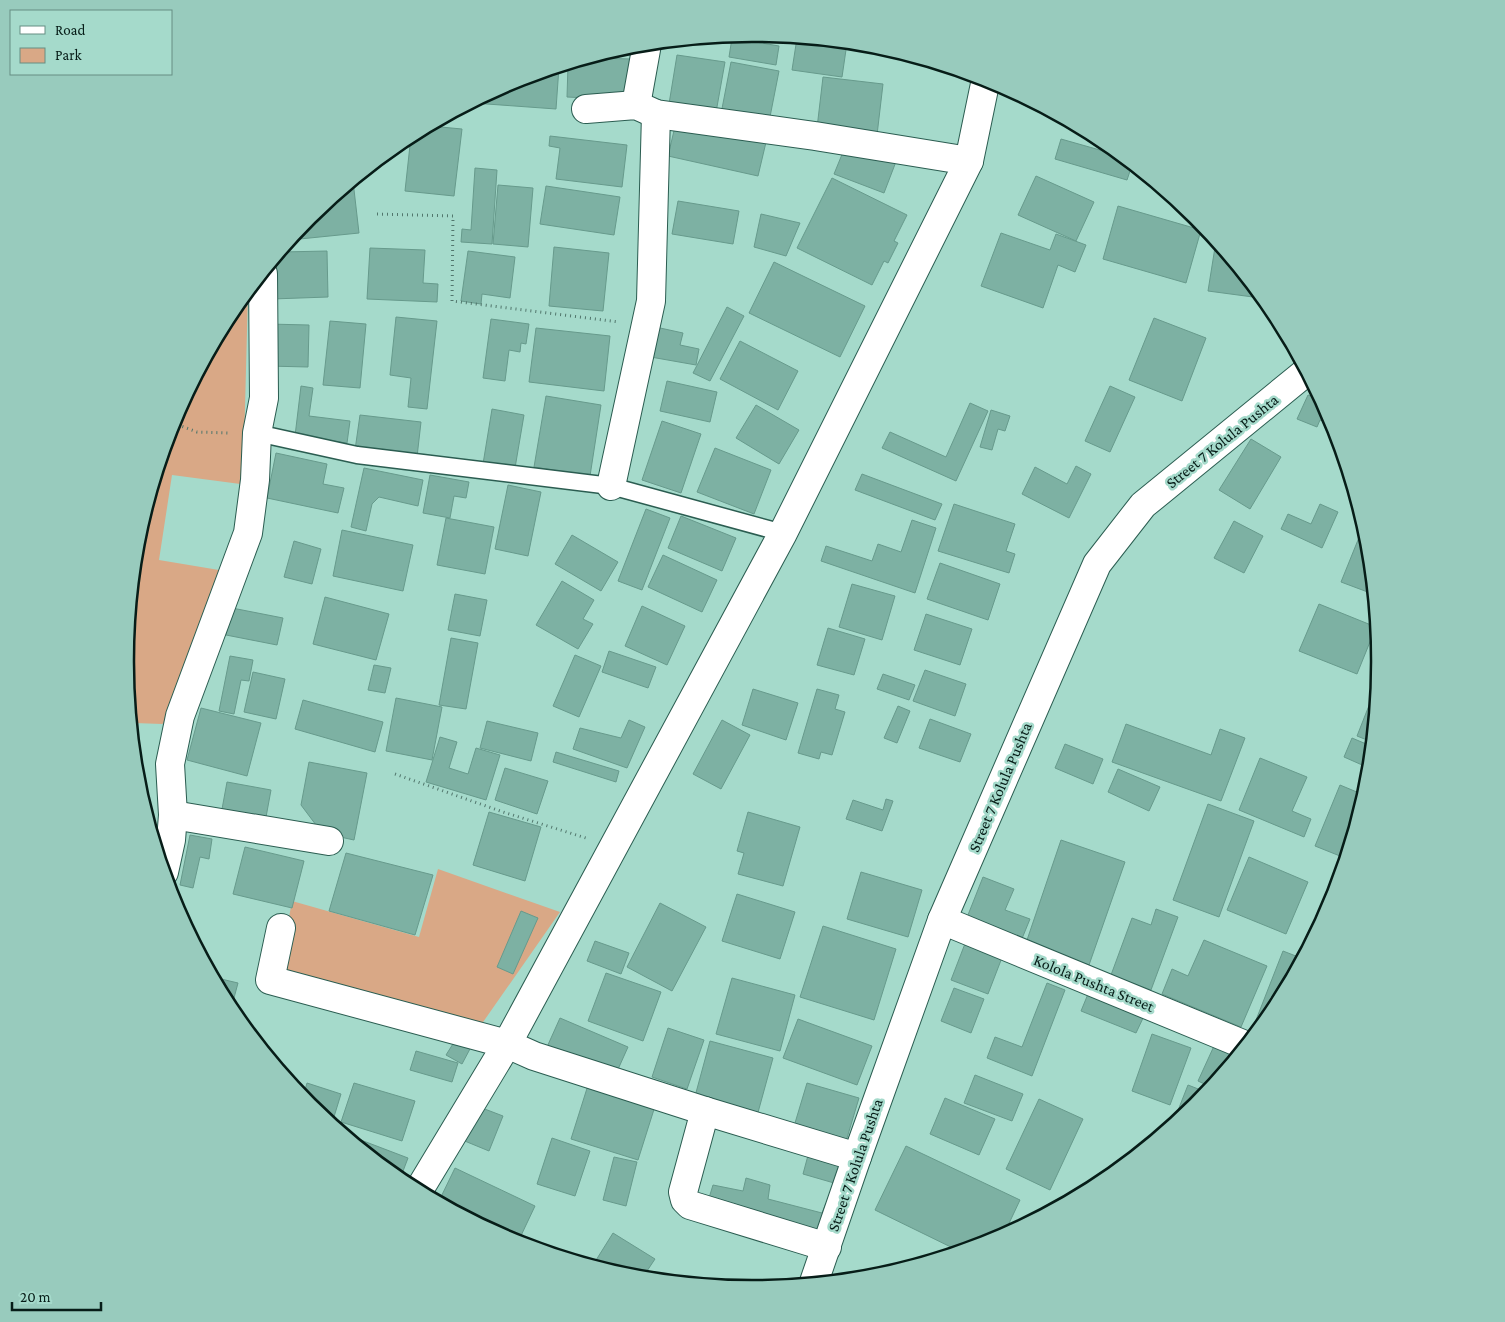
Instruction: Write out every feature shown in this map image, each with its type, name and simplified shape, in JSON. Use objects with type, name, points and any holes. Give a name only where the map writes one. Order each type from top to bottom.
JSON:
[{"type":"street","points":[[611,486],[651,302],[646,110],[648,52]]},
{"type":"street","points":[[423,1184],[507,1044],[783,533],[969,161],[984,88]]},
{"type":"street","points":[[586,109],[646,110],[969,161]]},
{"type":"street","points":[[167,859],[173,815],[170,764],[180,716],[248,534],[255,480],[257,433],[264,398],[263,283]]},
{"type":"street","name":"Street 7 Kolula Pushta","points":[[816,1276],[942,920],[1097,564],[1143,505],[1301,376]]},
{"type":"street","points":[[173,815],[329,841]]},
{"type":"street","name":"Kolola Pushta Street","points":[[942,920],[1239,1043]]},
{"type":"street","points":[[281,928],[270,980],[507,1044],[534,1056],[857,1157]]},
{"type":"street","points":[[705,1111],[683,1192],[685,1200],[690,1205],[827,1247]]},
{"type":"lane","points":[[257,433],[357,455],[611,486],[783,533]]},
{"type":"path","points":[[377,214],[454,216],[452,301],[646,325]]},
{"type":"path","points":[[180,426],[196,432],[257,433]]},
{"type":"path","points":[[395,774],[503,812],[613,846]]},
{"type":"green space","points":[[248,304],[244,446],[248,485],[172,475],[159,560],[219,570],[184,714],[162,724],[137,723],[135,701],[135,621],[139,580],[146,540],[155,501],[181,424],[217,352]]},
{"type":"green space","points":[[438,869],[560,912],[481,1025],[279,973],[292,901],[419,937]]},
{"type":"building","points":[[757,42],[779,46],[776,65],[729,57],[731,43]]},
{"type":"building","points":[[796,44],[846,50],[842,77],[792,70]]},
{"type":"building","points":[[641,53],[641,56],[628,55]]},
{"type":"building","points":[[677,55],[725,62],[715,118],[668,110]]},
{"type":"building","points":[[614,59],[632,59],[631,100],[567,97],[568,71]]},
{"type":"building","points":[[731,62],[779,71],[768,127],[720,119]]},
{"type":"building","points":[[559,74],[556,109],[484,104]]},
{"type":"building","points":[[823,77],[883,84],[877,135],[817,128]]},
{"type":"building","points":[[677,118],[767,138],[758,176],[668,156]]},
{"type":"building","points":[[440,127],[462,129],[454,196],[405,191],[410,146]]},
{"type":"building","points":[[550,136],[627,145],[622,187],[556,179],[560,148],[549,146]]},
{"type":"building","points":[[1061,139],[1101,150],[1130,171],[1127,180],[1055,159]]},
{"type":"building","points":[[863,146],[897,159],[884,193],[834,174],[843,152],[858,157]]},
{"type":"building","points":[[475,168],[497,170],[492,244],[461,242],[462,229],[471,230]]},
{"type":"building","points":[[1036,176],[1094,202],[1076,241],[1018,215]]},
{"type":"building","points":[[832,178],[907,215],[894,241],[898,243],[888,263],[884,261],[872,285],[797,248]]},
{"type":"building","points":[[498,185],[533,188],[528,247],[493,244]]},
{"type":"building","points":[[546,186],[620,197],[614,235],[540,224]]},
{"type":"building","points":[[354,189],[359,233],[301,239]]},
{"type":"building","points":[[678,201],[739,211],[733,244],[672,234]]},
{"type":"building","points":[[1118,206],[1194,228],[1200,234],[1186,283],[1103,259]]},
{"type":"building","points":[[761,214],[800,223],[786,256],[754,247]]},
{"type":"building","points":[[1001,233],[1050,250],[1056,234],[1086,245],[1075,272],[1058,265],[1043,308],[981,286]]},
{"type":"building","points":[[554,247],[609,253],[603,311],[549,306]]},
{"type":"building","points":[[370,248],[425,250],[423,283],[438,284],[437,302],[367,299]]},
{"type":"building","points":[[1215,250],[1252,297],[1208,291]]},
{"type":"building","points":[[327,251],[328,297],[272,299],[271,273],[288,252]]},
{"type":"building","points":[[468,251],[515,257],[510,298],[482,294],[481,304],[461,301]]},
{"type":"building","points":[[774,262],[865,306],[840,357],[749,313]]},
{"type":"building","points":[[727,307],[744,316],[710,381],[693,373]]},
{"type":"building","points":[[396,317],[437,321],[427,409],[408,407],[411,378],[390,375]]},
{"type":"building","points":[[1154,318],[1206,338],[1182,401],[1129,380]]},
{"type":"building","points":[[491,319],[529,324],[526,344],[521,343],[520,352],[509,350],[505,381],[483,378]]},
{"type":"building","points":[[330,321],[366,324],[360,388],[323,385]]},
{"type":"building","points":[[268,324],[309,325],[308,367],[267,366]]},
{"type":"building","points":[[651,326],[683,333],[680,345],[699,349],[696,365],[645,356]]},
{"type":"building","points":[[536,328],[610,336],[604,391],[529,382]]},
{"type":"building","points":[[740,341],[798,371],[778,410],[720,379]]},
{"type":"building","points":[[667,381],[717,392],[710,422],[660,411]]},
{"type":"building","points":[[301,386],[313,388],[309,416],[350,421],[347,443],[295,436]]},
{"type":"building","points":[[1110,386],[1135,397],[1110,452],[1085,441]]},
{"type":"building","points":[[1308,395],[1311,396],[1323,421],[1320,420],[1317,427],[1297,419]]},
{"type":"building","points":[[546,396],[601,405],[590,476],[534,467]]},
{"type":"building","points":[[970,403],[988,411],[956,481],[882,448],[890,432],[946,457]]},
{"type":"building","points":[[756,405],[799,430],[779,464],[736,438]]},
{"type":"building","points":[[492,409],[524,415],[515,468],[483,464]]},
{"type":"building","points":[[991,410],[1010,416],[1005,431],[998,429],[992,450],[980,447]]},
{"type":"building","points":[[360,415],[421,422],[417,457],[355,450]]},
{"type":"building","points":[[662,421],[701,434],[681,493],[642,480]]},
{"type":"building","points":[[1251,439],[1281,457],[1250,509],[1219,490]]},
{"type":"building","points":[[715,448],[771,470],[754,514],[697,492]]},
{"type":"building","points":[[276,453],[327,464],[323,484],[344,488],[338,513],[267,498]]},
{"type":"building","points":[[1076,466],[1091,474],[1069,518],[1022,494],[1035,467],[1067,484]]},
{"type":"building","points":[[364,468],[423,480],[418,506],[379,497],[372,504],[366,531],[351,527]]},
{"type":"building","points":[[862,474],[942,504],[935,520],[855,490]]},
{"type":"building","points":[[430,475],[469,482],[466,498],[454,496],[450,518],[423,513]]},
{"type":"building","points":[[508,485],[541,492],[528,556],[495,549]]},
{"type":"building","points":[[954,504],[1015,524],[1006,551],[1015,554],[1009,573],[938,551]]},
{"type":"building","points":[[1320,504],[1338,512],[1322,548],[1281,529],[1288,514],[1311,524]]},
{"type":"building","points":[[646,509],[670,518],[642,590],[618,581]]},
{"type":"building","points":[[681,516],[736,538],[722,571],[668,548]]},
{"type":"building","points":[[446,518],[494,527],[485,574],[437,565]]},
{"type":"building","points":[[912,520],[936,528],[915,593],[821,561],[826,546],[872,561],[878,544],[901,552]]},
{"type":"building","points":[[1234,521],[1263,536],[1244,573],[1214,558]]},
{"type":"building","points":[[342,530],[413,545],[403,591],[333,576]]},
{"type":"building","points":[[572,535],[618,562],[601,591],[555,564]]},
{"type":"building","points":[[1359,538],[1367,592],[1341,582]]},
{"type":"building","points":[[294,541],[321,549],[312,584],[284,577]]},
{"type":"building","points":[[663,555],[717,580],[702,612],[648,587]]},
{"type":"building","points":[[940,563],[1000,584],[988,620],[927,599]]},
{"type":"building","points":[[562,581],[594,600],[583,619],[593,624],[578,649],[536,625]]},
{"type":"building","points":[[852,584],[895,596],[882,640],[839,627]]},
{"type":"building","points":[[455,594],[487,600],[480,636],[448,630]]},
{"type":"building","points":[[325,597],[389,614],[376,660],[313,644]]},
{"type":"building","points":[[1319,604],[1370,625],[1370,641],[1357,674],[1299,651]]},
{"type":"building","points":[[642,606],[685,626],[667,665],[625,646]]},
{"type":"building","points":[[232,608],[283,618],[277,645],[226,635]]},
{"type":"building","points":[[926,614],[972,629],[960,665],[914,650]]},
{"type":"building","points":[[828,628],[865,639],[854,675],[817,665]]},
{"type":"building","points":[[451,638],[478,643],[466,709],[439,705]]},
{"type":"building","points":[[609,651],[656,667],[648,688],[602,672]]},
{"type":"building","points":[[575,655],[601,666],[579,717],[553,706]]},
{"type":"building","points":[[230,656],[253,660],[249,681],[241,680],[234,714],[219,711]]},
{"type":"building","points":[[374,665],[391,668],[385,693],[368,690]]},
{"type":"building","points":[[925,670],[966,684],[955,716],[913,701]]},
{"type":"building","points":[[253,672],[285,679],[276,719],[244,712]]},
{"type":"building","points":[[883,674],[915,685],[909,700],[877,689]]},
{"type":"building","points":[[753,689],[798,703],[786,740],[742,725]]},
{"type":"building","points":[[817,689],[839,695],[835,709],[845,712],[832,755],[821,752],[819,759],[798,753]]},
{"type":"building","points":[[396,698],[442,707],[432,760],[386,751]]},
{"type":"building","points":[[303,700],[383,722],[375,752],[295,729]]},
{"type":"building","points":[[1370,704],[1366,740],[1357,736]]},
{"type":"building","points":[[898,706],[910,711],[897,743],[884,738]]},
{"type":"building","points":[[201,708],[261,723],[247,776],[187,760]]},
{"type":"building","points":[[930,719],[971,734],[960,762],[919,748]]},
{"type":"building","points":[[629,720],[645,727],[627,768],[573,749],[580,728],[621,738]]},
{"type":"building","points":[[722,720],[750,735],[721,789],[693,774]]},
{"type":"building","points":[[487,721],[538,733],[531,761],[480,748]]},
{"type":"building","points":[[1126,724],[1211,755],[1220,729],[1245,738],[1221,801],[1112,762]]},
{"type":"building","points":[[440,737],[457,742],[449,768],[468,774],[476,748],[500,755],[486,800],[426,782]]},
{"type":"building","points":[[1352,738],[1366,744],[1362,765],[1344,757]]},
{"type":"building","points":[[1065,744],[1103,759],[1093,784],[1055,768]]},
{"type":"building","points":[[556,752],[619,771],[616,782],[553,762]]},
{"type":"building","points":[[1260,758],[1307,777],[1292,811],[1311,819],[1304,837],[1239,810]]},
{"type":"building","points":[[309,762],[367,773],[354,840],[322,833],[301,805]]},
{"type":"building","points":[[505,768],[548,781],[537,814],[495,800]]},
{"type":"building","points":[[1118,769],[1160,787],[1149,811],[1108,792]]},
{"type":"building","points":[[227,782],[271,790],[264,828],[220,820]]},
{"type":"building","points":[[1340,785],[1357,792],[1339,856],[1315,846]]},
{"type":"building","points":[[886,799],[893,801],[882,831],[846,819],[853,800],[883,810]]},
{"type":"building","points":[[1208,804],[1254,821],[1219,917],[1173,900]]},
{"type":"building","points":[[489,812],[541,827],[525,881],[473,865]]},
{"type":"building","points":[[748,812],[800,827],[783,886],[738,874],[744,853],[737,851]]},
{"type":"building","points":[[190,835],[212,839],[209,859],[200,857],[193,888],[180,885]]},
{"type":"building","points":[[1061,840],[1125,862],[1089,965],[1026,943]]},
{"type":"building","points":[[245,847],[304,861],[292,908],[233,894]]},
{"type":"building","points":[[346,853],[433,875],[415,935],[329,911]]},
{"type":"building","points":[[1249,857],[1308,882],[1286,934],[1227,910]]},
{"type":"building","points":[[861,872],[922,890],[908,937],[847,919]]},
{"type":"building","points":[[983,877],[1014,889],[1005,910],[1030,919],[1021,941],[966,920]]},
{"type":"building","points":[[737,894],[795,912],[780,959],[722,941]]},
{"type":"building","points":[[660,903],[706,927],[672,991],[627,967]]},
{"type":"building","points":[[1156,909],[1178,917],[1151,990],[1111,975],[1132,918],[1151,925]]},
{"type":"building","points":[[521,911],[538,918],[513,974],[497,967]]},
{"type":"building","points":[[823,926],[896,949],[874,1020],[800,997]]},
{"type":"building","points":[[1204,940],[1267,966],[1241,1027],[1162,994],[1172,969],[1188,976]]},
{"type":"building","points":[[595,941],[629,953],[621,974],[587,961]]},
{"type":"building","points":[[966,941],[1003,955],[988,994],[951,980]]},
{"type":"building","points":[[1283,951],[1296,956],[1267,1005],[1256,1020]]},
{"type":"building","points":[[606,973],[661,992],[643,1041],[588,1021]]},
{"type":"building","points":[[732,978],[795,995],[780,1051],[716,1034]]},
{"type":"building","points":[[223,979],[238,983],[234,998]]},
{"type":"building","points":[[1047,983],[1065,990],[1032,1076],[987,1058],[995,1037],[1022,1047]]},
{"type":"building","points":[[954,988],[984,999],[971,1033],[941,1021]]},
{"type":"building","points":[[1088,994],[1144,1016],[1136,1033],[1081,1011]]},
{"type":"building","points":[[560,1018],[628,1047],[615,1076],[547,1047]]},
{"type":"building","points":[[798,1019],[872,1046],[857,1085],[783,1058]]},
{"type":"building","points":[[668,1028],[704,1040],[687,1089],[652,1077]]},
{"type":"building","points":[[1152,1034],[1191,1048],[1170,1105],[1132,1091]]},
{"type":"building","points":[[456,1039],[471,1047],[462,1064],[446,1055]]},
{"type":"building","points":[[710,1041],[773,1058],[757,1116],[694,1100]]},
{"type":"building","points":[[1214,1046],[1230,1054],[1204,1084],[1198,1081]]},
{"type":"building","points":[[416,1051],[458,1063],[452,1082],[410,1070]]},
{"type":"building","points":[[975,1075],[1023,1094],[1012,1121],[964,1103]]},
{"type":"building","points":[[589,1082],[656,1103],[638,1160],[571,1139]]},
{"type":"building","points":[[307,1083],[341,1094],[334,1116],[315,1098],[306,1088]]},
{"type":"building","points":[[354,1083],[415,1101],[402,1141],[341,1122]]},
{"type":"building","points":[[807,1083],[859,1098],[844,1148],[792,1133]]},
{"type":"building","points":[[1188,1085],[1199,1089],[1190,1098],[1179,1109]]},
{"type":"building","points":[[945,1098],[995,1119],[979,1155],[930,1134]]},
{"type":"building","points":[[1039,1099],[1083,1119],[1050,1190],[1006,1169]]},
{"type":"building","points":[[469,1103],[503,1116],[489,1151],[455,1137]]},
{"type":"building","points":[[552,1138],[590,1151],[575,1196],[537,1184]]},
{"type":"building","points":[[362,1141],[408,1158],[403,1171]]},
{"type":"building","points":[[906,1146],[1020,1200],[1009,1223],[951,1247],[875,1210]]},
{"type":"building","points":[[810,1148],[842,1157],[834,1183],[803,1174]]},
{"type":"building","points":[[614,1157],[637,1162],[626,1206],[603,1200]]},
{"type":"building","points":[[455,1168],[535,1206],[522,1234],[479,1216],[441,1196]]},
{"type":"building","points":[[746,1178],[770,1185],[768,1199],[822,1213],[826,1203],[836,1206],[822,1241],[709,1198],[713,1185],[743,1191]]},
{"type":"building","points":[[613,1233],[655,1259],[647,1270],[597,1259]]}]
